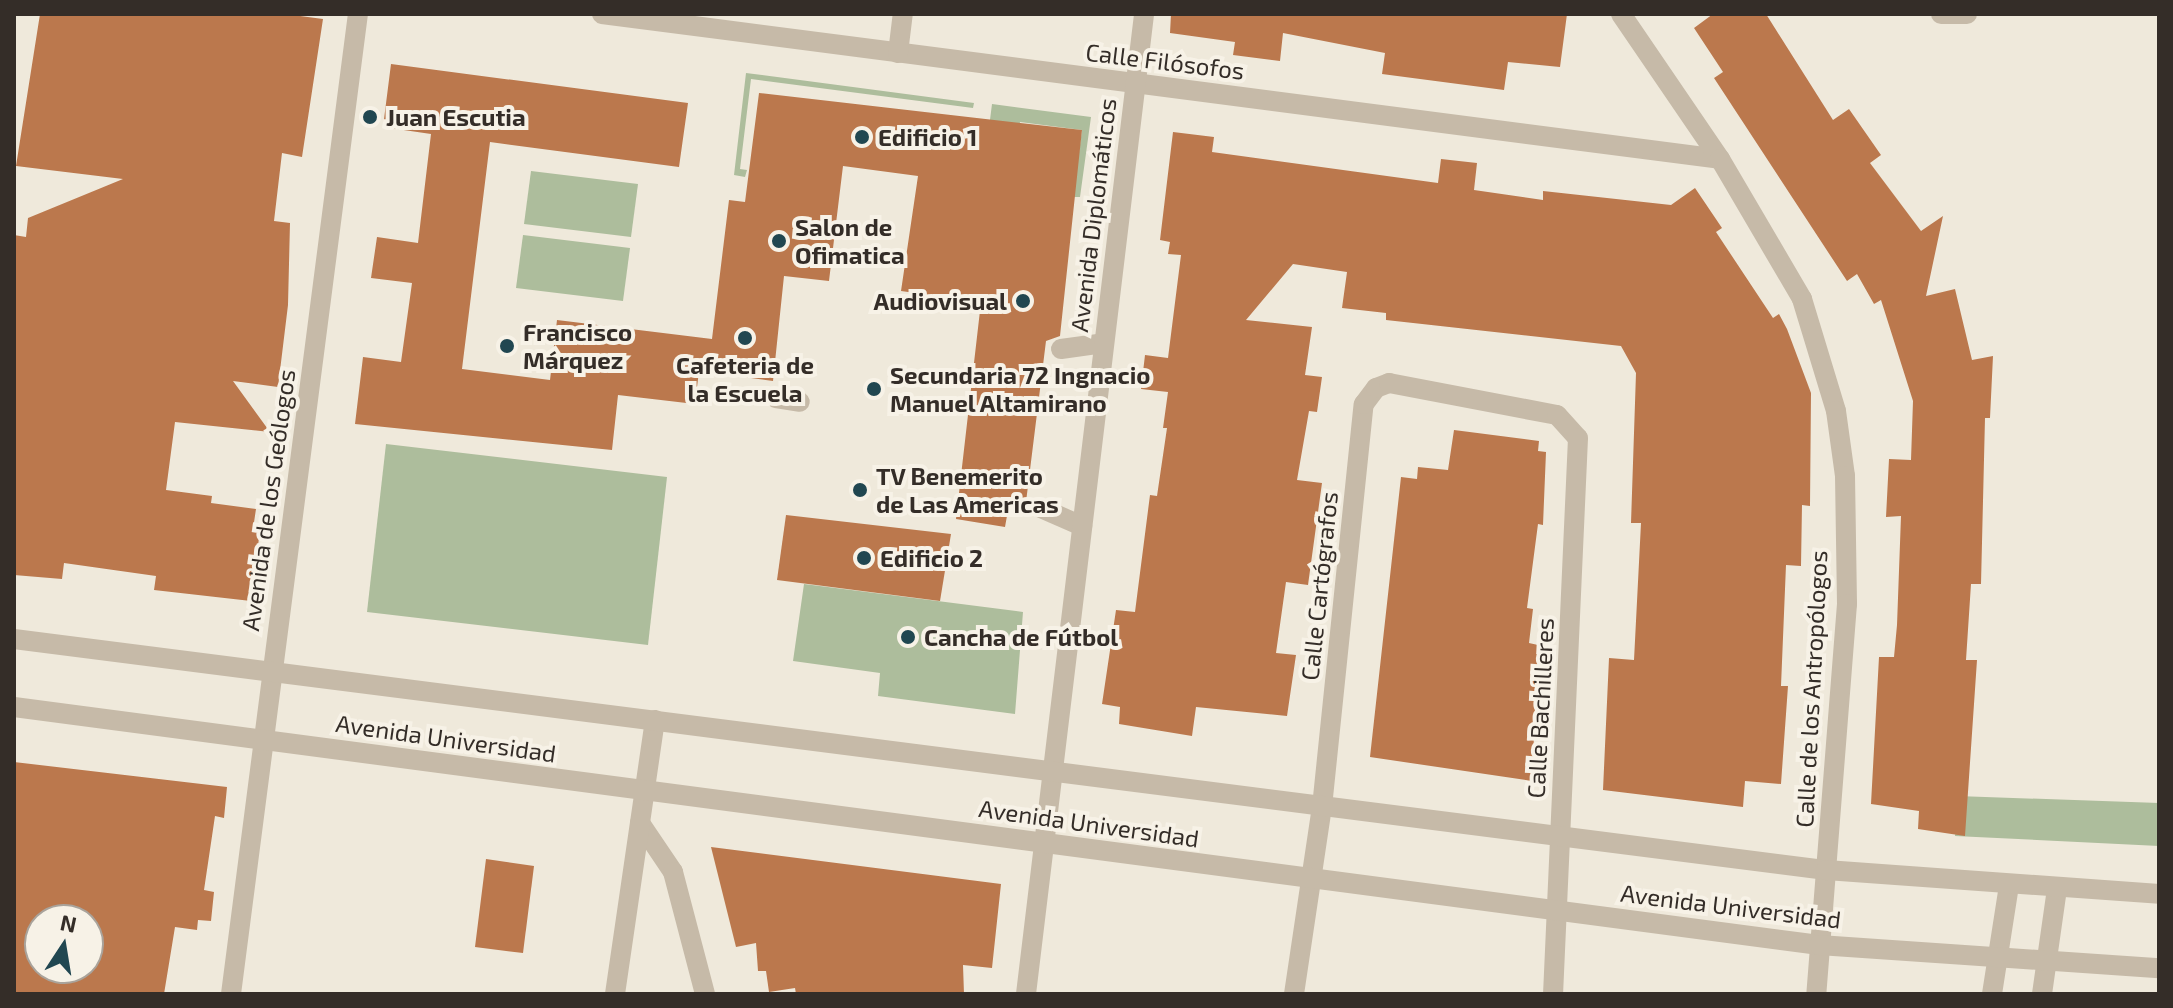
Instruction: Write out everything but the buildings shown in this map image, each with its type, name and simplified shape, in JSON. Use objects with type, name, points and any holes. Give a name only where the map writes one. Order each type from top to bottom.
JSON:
[{"type":"street","name":"Avenida de los Geólogos","points":[[231,994],[358,14]]},
{"type":"street","name":"Calle Filósofos","points":[[602,14],[655,18],[898,53],[1720,159]]},
{"type":"street","points":[[898,53],[903,14]]},
{"type":"street","name":"Avenida Diplomáticos","points":[[1026,994],[1144,14]]},
{"type":"street","name":"Calle de los Antropólogos","points":[[1621,14],[1720,159],[1802,299],[1838,424],[1845,476],[1847,604],[1816,994]]},
{"type":"street","points":[[1941,14],[1967,14]]},
{"type":"street","points":[[1061,349],[1104,343]]},
{"type":"street","name":"Calle Cartógrafos","points":[[1294,994],[1322,807],[1364,404],[1376,388],[1389,383],[1557,415],[1570,426]]},
{"type":"street","points":[[776,398],[800,402]]},
{"type":"street","name":"Calle Bachilleres","points":[[1553,994],[1578,438],[1570,426]]},
{"type":"street","points":[[1041,508],[1082,526]]},
{"type":"street","name":"Avenida Universidad","points":[[14,639],[1826,870],[2159,894]]},
{"type":"street","name":"Avenida Universidad","points":[[14,707],[1819,945],[2159,968]]},
{"type":"street","points":[[615,994],[655,720]]},
{"type":"street","points":[[640,823],[673,872],[705,994]]},
{"type":"street","points":[[1992,994],[2009,885]]},
{"type":"street","points":[[2042,994],[2057,889]]},
{"type":"green space","points":[[746,73],[974,103],[973,108],[751,79],[740,169],[747,170],[745,177],[734,175]]},
{"type":"green space","points":[[992,104],[1091,117],[1080,197],[1073,197],[1082,130],[1020,122],[1011,187],[982,183]]},
{"type":"green space","points":[[531,171],[638,184],[631,237],[524,224]]},
{"type":"green space","points":[[523,235],[630,248],[623,301],[516,288]]},
{"type":"green space","points":[[386,444],[667,477],[648,645],[367,612]]},
{"type":"green space","name":"Cancha de Fútbol","points":[[804,584],[1023,612],[1015,714],[878,696],[880,673],[793,661]]},
{"type":"green space","points":[[1957,796],[2159,803],[2159,846],[1955,836]]},
{"type":"place","name":"Juan Escutia","points":[[370,117]]},
{"type":"place","name":"Edificio 1","points":[[862,137]]},
{"type":"place","name":"Salon de Ofimatica","points":[[779,241]]},
{"type":"place","name":"Audiovisual","points":[[1023,301]]},
{"type":"place","name":"Cafeteria de la Escuela","points":[[745,338]]},
{"type":"place","name":"Francisco Márquez","points":[[507,346]]},
{"type":"place","name":"Secundaria 72 Ingnacio Manuel Altamirano","points":[[874,389]]},
{"type":"place","name":"TV Benemerito de Las Americas","points":[[860,490]]},
{"type":"place","name":"Edificio 2","points":[[864,558]]},
{"type":"place","name":"Cancha de Fútbol","points":[[908,637]]}]
